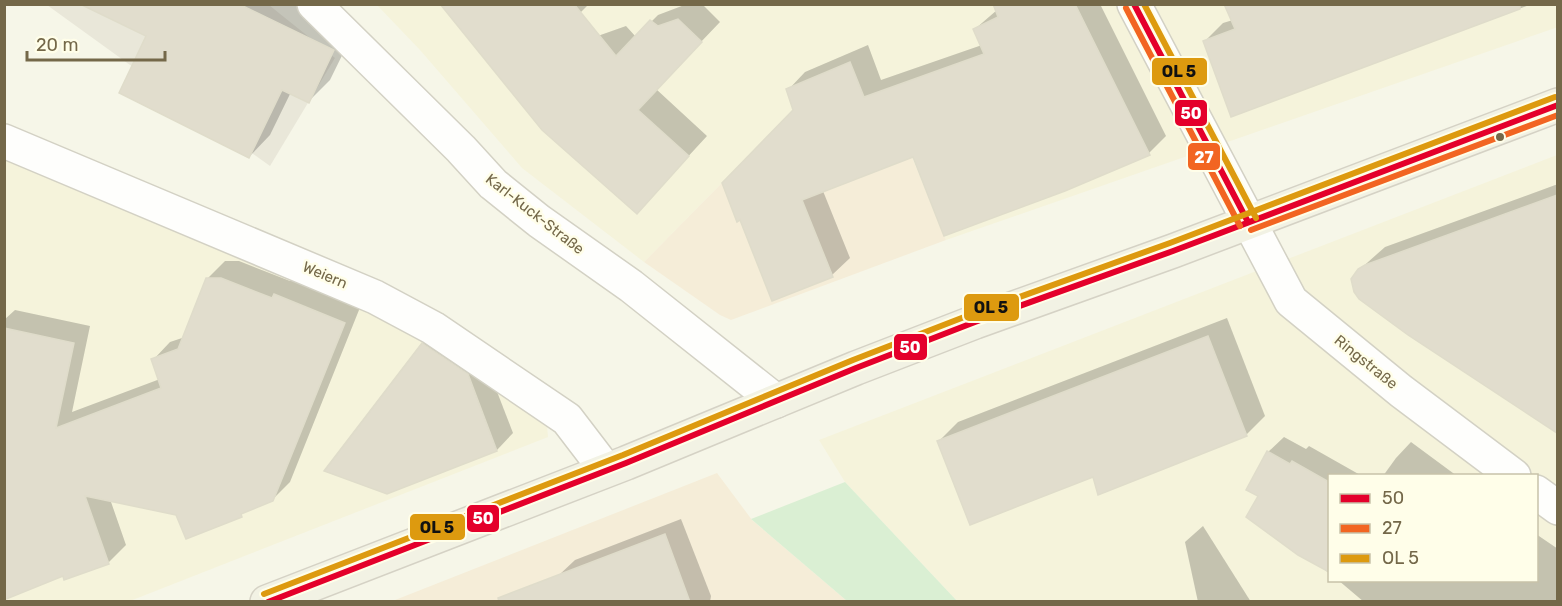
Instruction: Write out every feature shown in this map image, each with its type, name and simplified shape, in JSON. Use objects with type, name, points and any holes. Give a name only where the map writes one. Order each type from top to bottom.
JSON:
[{"type":"main road","points":[[267,602],[606,470],[975,322],[1173,251],[1557,105]]},
{"type":"street","name":"Karl-Kuck-Straße","points":[[314,4],[461,149],[493,184],[539,221],[631,286],[776,401]]},
{"type":"street","name":"Ringstraße","points":[[1134,4],[1291,302],[1401,391],[1511,474]]},
{"type":"street","name":"Weiern","points":[[4,141],[375,297],[433,328],[567,419],[606,470]]},
{"type":"street","points":[[1538,494],[1557,508]]},
{"type":"shaded area","points":[[1557,4],[1558,27],[946,240],[884,89],[773,131],[644,262],[522,168],[420,50],[377,5]]},
{"type":"shaded area","points":[[47,5],[269,5],[335,58],[270,166]]},
{"type":"shaded area","points":[[884,89],[946,240],[731,320],[720,315],[644,262],[773,131]]},
{"type":"shaded area","points":[[1557,155],[1557,601],[957,601],[845,482],[819,440]]},
{"type":"shaded area","points":[[4,156],[414,327],[546,414],[548,437],[130,601],[5,601]]},
{"type":"shaded area","points":[[717,473],[752,520],[847,601],[390,602]]},
{"type":"green space","points":[[845,482],[957,601],[847,601],[751,519]]},
{"type":"building","points":[[80,4],[239,4],[334,50],[309,103],[282,90],[249,158],[119,93],[146,36]]},
{"type":"building","points":[[440,4],[574,4],[616,56],[650,20],[658,26],[678,19],[702,42],[638,110],[689,156],[637,214],[542,130]]},
{"type":"building","points":[[993,4],[1075,4],[1150,155],[1065,191],[944,236],[913,157],[802,200],[833,277],[772,301],[740,220],[737,222],[722,183],[793,110],[786,89],[850,62],[864,97],[984,54],[973,29],[998,17]]},
{"type":"building","points":[[1224,4],[1520,4],[1520,9],[1231,117],[1203,41],[1235,29]]},
{"type":"building","points":[[1557,195],[1557,433],[1408,335],[1359,299],[1354,292],[1351,279],[1358,269],[1365,265]]},
{"type":"building","points":[[206,278],[221,278],[272,298],[274,294],[345,323],[273,501],[241,514],[242,517],[186,539],[176,515],[85,496],[109,564],[64,580],[63,576],[4,600],[4,328],[74,343],[56,428],[161,388],[151,359],[178,349]]},
{"type":"building","points":[[1208,336],[1247,436],[1098,495],[1093,477],[970,525],[937,441]]},
{"type":"building","points":[[422,343],[468,374],[497,451],[387,494],[324,471]]},
{"type":"building","points":[[1267,451],[1290,464],[1292,461],[1328,481],[1328,571],[1298,555],[1246,517],[1258,496],[1246,490]]},
{"type":"building","points":[[665,534],[690,602],[499,602],[498,598]]},
{"type":"transit line","name":"50","points":[[1134,4],[1248,222]]},
{"type":"transit line","points":[[1144,4],[1256,218]]},
{"type":"transit line","name":"27","points":[[1126,8],[1240,226]]},
{"type":"transit line","points":[[264,594],[623,455],[853,360],[972,314],[1170,243],[1555,97]]},
{"type":"transit line","name":"50","points":[[268,602],[626,463],[856,368],[975,322],[1173,251],[1558,105]]},
{"type":"transit line","name":"27","points":[[1251,230],[1558,115]]}]
